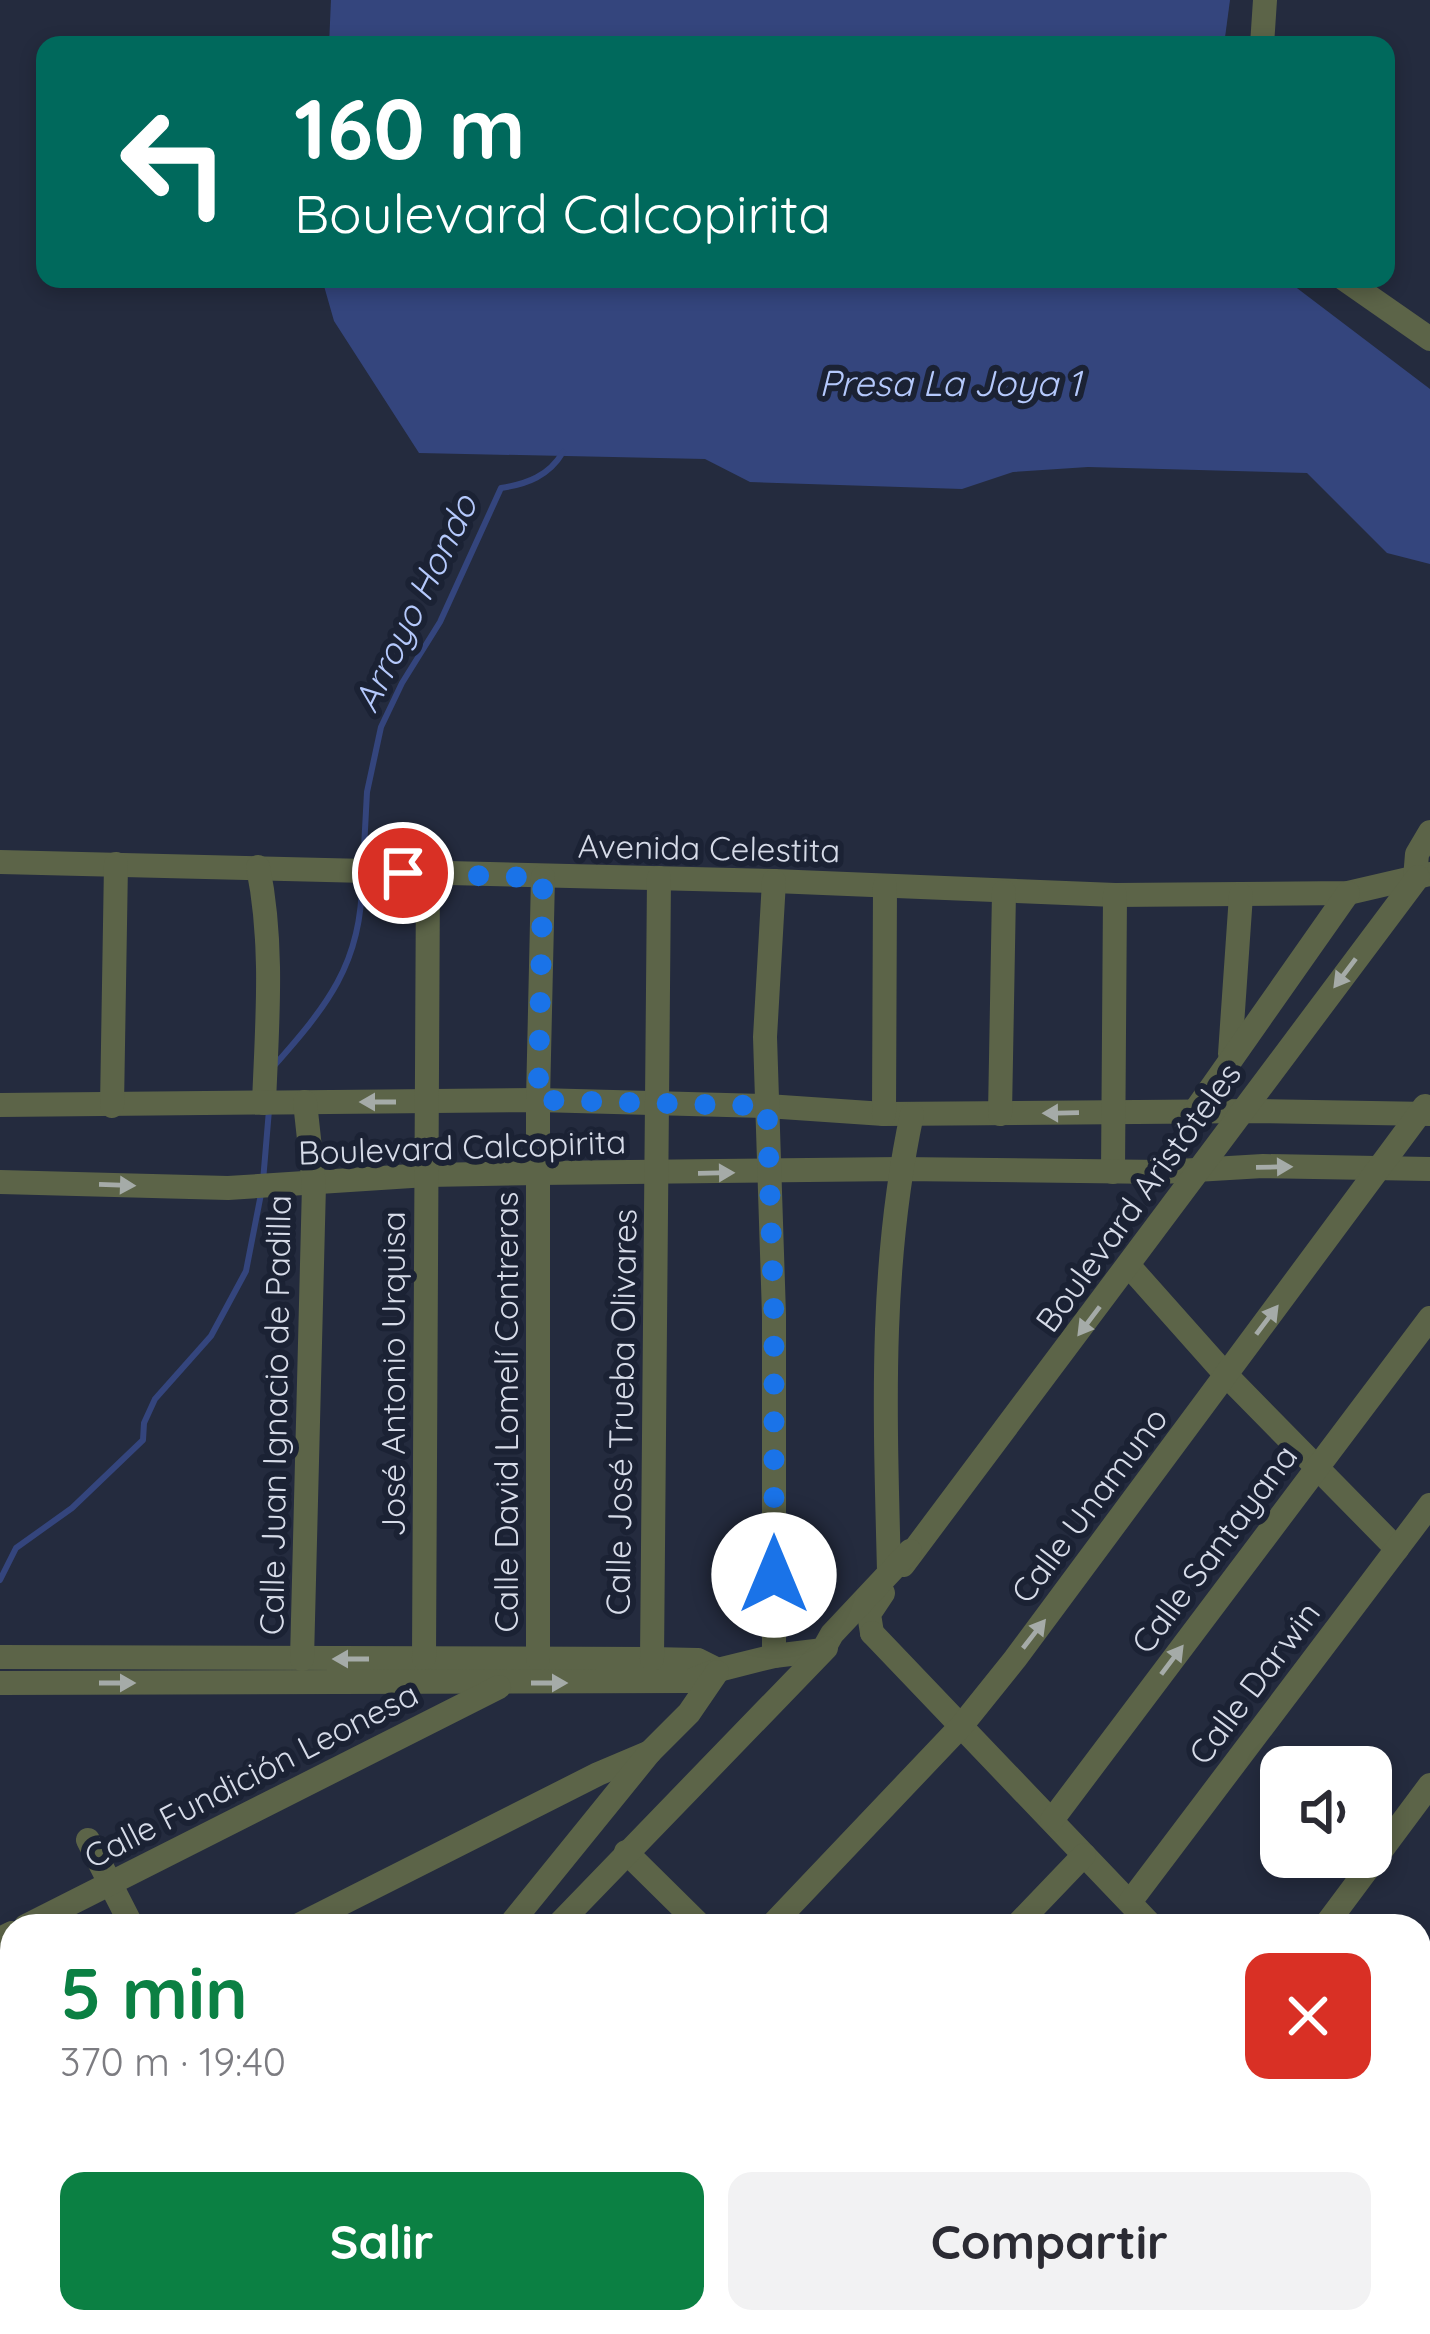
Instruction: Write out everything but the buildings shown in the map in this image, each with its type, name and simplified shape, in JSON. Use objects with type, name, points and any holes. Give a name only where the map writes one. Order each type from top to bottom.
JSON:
[{"type":"street","points":[[1263,36],[1265,0]]},
{"type":"street","points":[[1357,288],[1430,339]]},
{"type":"street","name":"Boulevard Aristóteles","points":[[823,1650],[839,1638],[872,1634],[868,1614],[910,1551],[956,1497],[1425,874],[1417,854],[1430,832]]},
{"type":"street","name":"Avenida Celestita","points":[[0,862],[774,881],[1115,895],[1348,893],[1425,874]]},
{"type":"street","points":[[112,1106],[116,864]]},
{"type":"street","name":"Calle Juan Ignacio de Padilla","points":[[257,867],[266,904],[281,1102],[314,1185],[302,1659]]},
{"type":"street","name":"José Antonio Urquisa","points":[[424,1658],[428,874]]},
{"type":"street","name":"Calle David Lomelí Contreras","points":[[538,1658],[543,878]]},
{"type":"street","name":"Calle José Trueba Olivares","points":[[652,1659],[659,878]]},
{"type":"street","points":[[774,881],[765,1037],[774,1316],[774,1656]]},
{"type":"street","points":[[884,1114],[885,886]]},
{"type":"street","points":[[1000,1114],[1004,892]]},
{"type":"street","points":[[1195,1112],[1348,893]]},
{"type":"street","points":[[1113,1172],[1115,895]]},
{"type":"street","points":[[1229,1058],[1241,895]]},
{"type":"street","name":"Boulevard Calcopirita","points":[[0,1106],[538,1100],[884,1114],[1426,1109]]},
{"type":"street","name":"Calle Unamuno","points":[[782,1914],[962,1725],[1063,1597],[1426,1109]]},
{"type":"street","points":[[889,1570],[884,1324],[900,1169],[912,1114]]},
{"type":"street","name":"Boulevard Calcopirita","points":[[0,1182],[228,1188],[539,1173],[1430,1168]]},
{"type":"street","points":[[1129,1266],[1226,1375],[1397,1549]]},
{"type":"street","name":"Calle Santayana","points":[[1052,1820],[1430,1318]]},
{"type":"street","name":"Calle Darwin","points":[[1130,1902],[1430,1504]]},
{"type":"street","name":"Boulevard Aristóteles","points":[[568,1914],[823,1650],[910,1551]]},
{"type":"street","points":[[872,1634],[1141,1914]]},
{"type":"street","points":[[0,1683],[690,1681],[774,1656],[823,1650]]},
{"type":"street","points":[[0,1657],[652,1659],[698,1660],[718,1670]]},
{"type":"street","points":[[519,1914],[650,1752],[689,1713],[718,1670]]},
{"type":"street","name":"Calle Fundición Leonesa","points":[[50,1914],[506,1683]]},
{"type":"street","points":[[322,1914],[650,1752]]},
{"type":"street","points":[[1334,1914],[1430,1786]]},
{"type":"street","points":[[88,1840],[126,1914]]},
{"type":"street","points":[[626,1852],[688,1914]]},
{"type":"street","points":[[1028,1914],[1084,1856]]},
{"type":"water","points":[[331,0],[1230,0],[1225,36],[329,36]]},
{"type":"water","name":"Presa La Joya 1","points":[[325,288],[1297,288],[1430,389],[1430,564],[1387,553],[1307,473],[1088,467],[1013,472],[962,489],[750,482],[705,459],[419,453],[334,321]]},
{"type":"waterway","name":"Arroyo Hondo","points":[[363,867],[367,792],[381,727],[402,683],[440,622],[501,488],[536,478],[563,452]]},
{"type":"waterway","name":"Arroyo Hondo","points":[[273,1067],[324,1004],[348,960],[356,936],[362,880]]},
{"type":"waterway","name":"Arroyo Hondo","points":[[263,1181],[269,1110]]},
{"type":"waterway","name":"Arroyo Hondo","points":[[0,1580],[16,1548],[72,1508],[143,1440],[144,1423],[155,1399],[211,1336],[246,1271],[261,1194]]},
{"type":"route","points":[[403,873],[543,878],[538,1100],[767,1106],[774,1316],[774,1575]]}]
